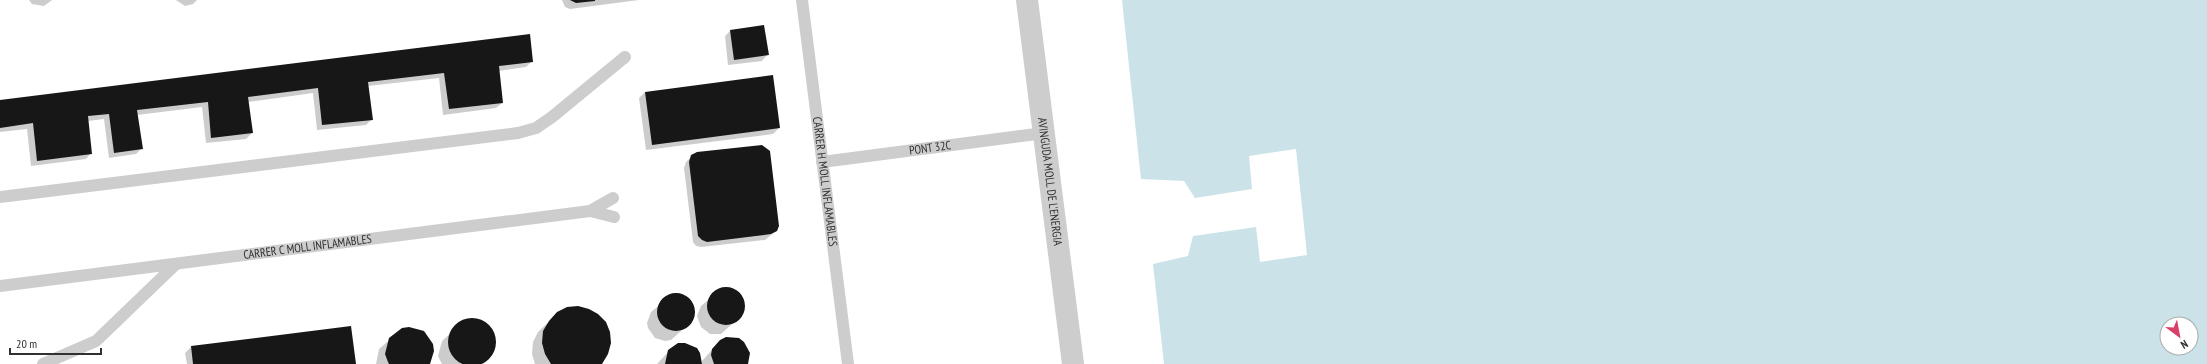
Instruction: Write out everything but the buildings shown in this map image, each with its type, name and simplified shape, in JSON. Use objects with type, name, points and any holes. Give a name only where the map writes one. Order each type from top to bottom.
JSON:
[{"type":"street","name":"AVINGUDA MOLL DE L'ENERGIA","points":[[1027,0],[1073,364]]},
{"type":"lane","name":"CARRER H MOLL INFLAMABLES","points":[[802,0],[848,364]]},
{"type":"lane","points":[[0,197],[518,133],[536,128],[552,117],[625,57]]},
{"type":"lane","name":"PONT 32C","points":[[822,162],[1044,133]]},
{"type":"lane","name":"CARRER C MOLL INFLAMABLES","points":[[0,286],[590,211],[613,198]]},
{"type":"lane","points":[[590,211],[614,217]]},
{"type":"lane","points":[[43,364],[96,341],[176,264]]},
{"type":"water","points":[[1122,0],[2207,0],[2207,364],[1164,364],[1153,264],[1188,256],[1193,236],[1256,227],[1260,262],[1307,255],[1296,149],[1249,156],[1252,189],[1195,198],[1184,181],[1141,179]]}]
